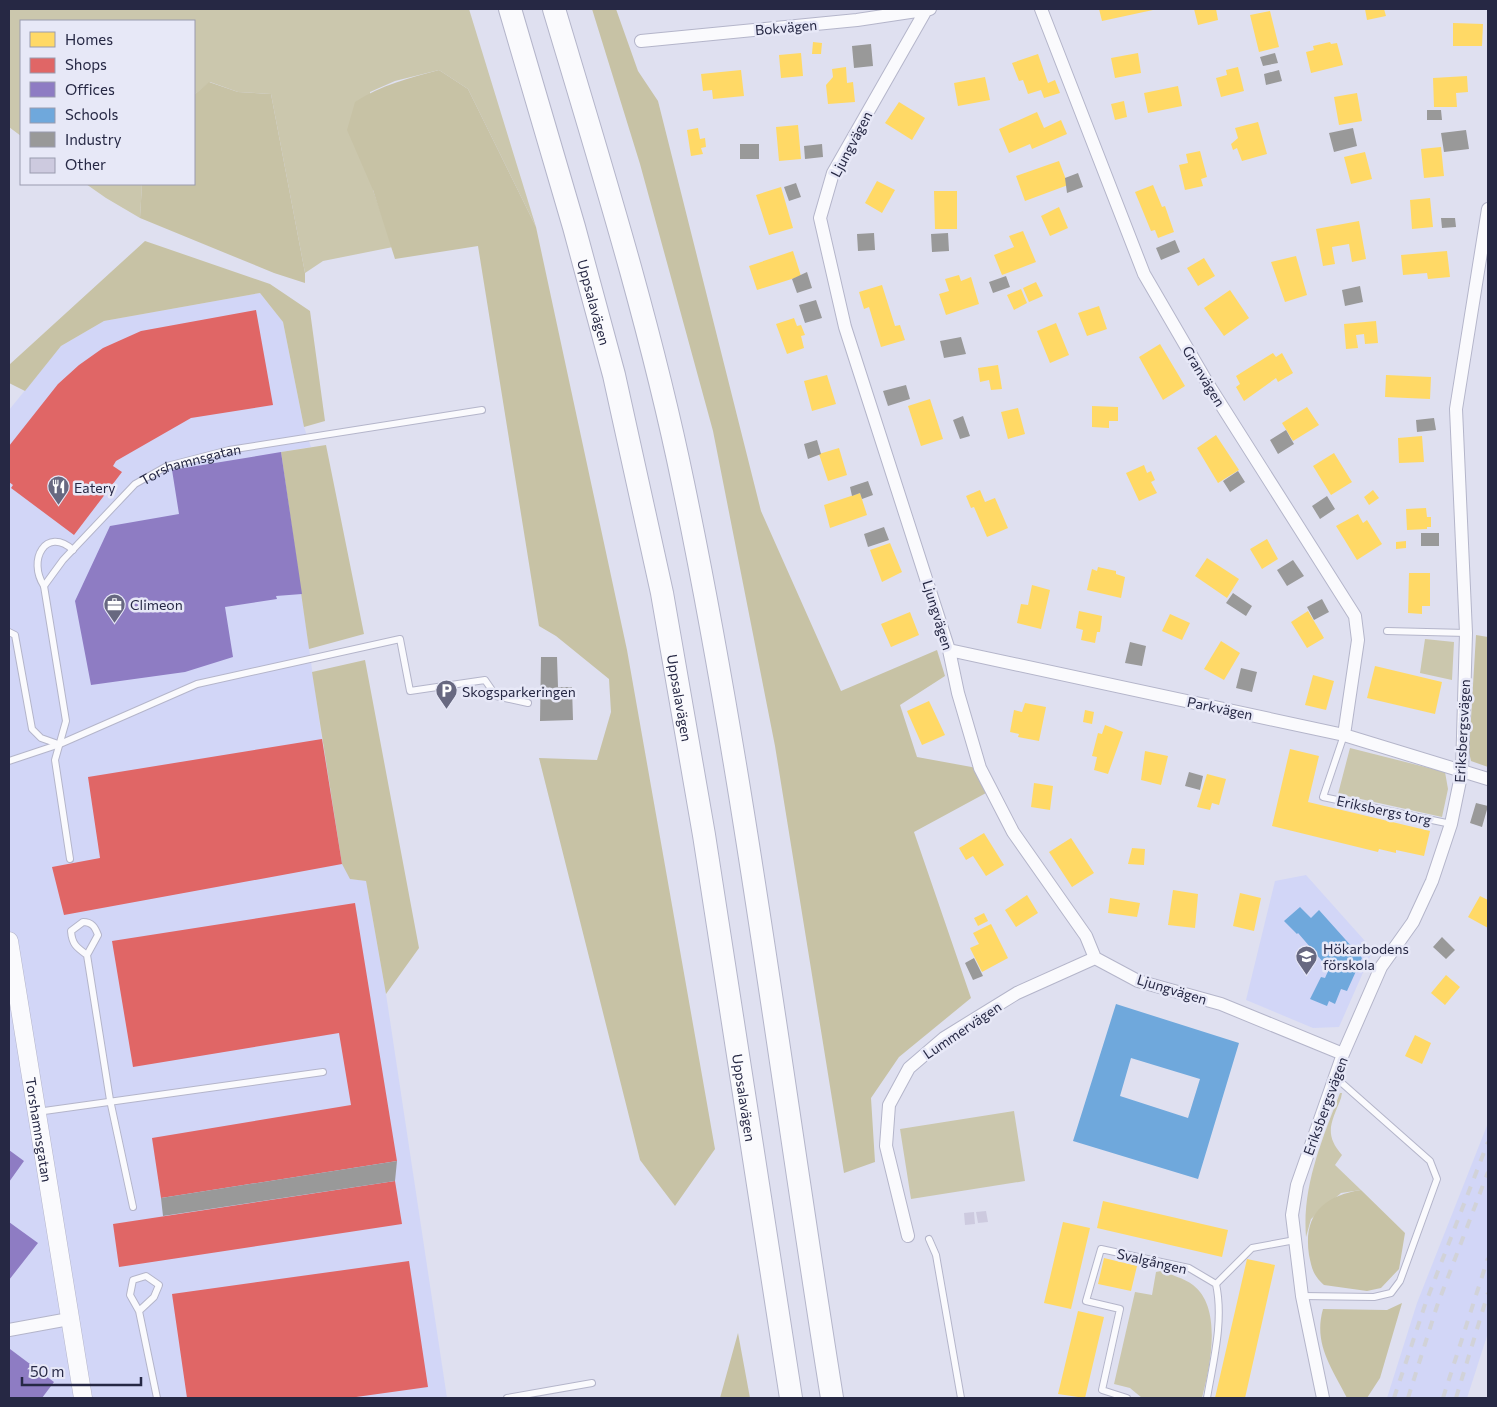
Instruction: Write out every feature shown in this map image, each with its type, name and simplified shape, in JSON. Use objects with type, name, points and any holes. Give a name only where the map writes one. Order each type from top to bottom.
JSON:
[{"type":"highway","name":"Uppsalavägen","points":[[510,9],[614,374],[662,593],[704,835],[791,1398]]},
{"type":"highway","points":[[554,9],[647,334],[682,481],[746,831],[832,1398]]},
{"type":"street","name":"Bokvägen","points":[[641,41],[857,20],[928,9]]},
{"type":"street","name":"Ljungvägen","points":[[928,9],[833,172],[820,218],[845,327],[949,650],[958,693],[980,768],[1013,832],[1086,936],[1095,958],[1138,981],[1221,1004],[1343,1054]]},
{"type":"street","name":"Granvägen","points":[[1041,9],[1144,274],[1208,384],[1355,616],[1358,640],[1344,735]]},
{"type":"street","name":"Eriksbergsvägen","points":[[1323,1398],[1302,1296],[1292,1215],[1297,1185],[1343,1054],[1381,967],[1413,922],[1425,897],[1451,824],[1462,771],[1466,633],[1456,409],[1488,209]]},
{"type":"street","name":"Parkvägen","points":[[949,650],[1344,735],[1488,779]]},
{"type":"street","name":"Torshamnsgatan","points":[[9,941],[12,991],[37,1112],[83,1398]]},
{"type":"street","name":"Lummervägen","points":[[908,1236],[886,1146],[889,1105],[909,1068],[944,1038],[1017,993],[1095,958]]},
{"type":"street","points":[[9,1330],[69,1319]]},
{"type":"lane","name":"Torshamnsgatan","points":[[44,586],[63,560],[135,484],[167,466],[229,450],[482,410]]},
{"type":"lane","points":[[70,859],[55,760],[66,721],[44,586],[36,569],[37,559],[43,548],[53,541],[65,542],[73,550]]},
{"type":"lane","points":[[1387,631],[1466,633]]},
{"type":"lane","points":[[9,632],[15,635],[32,728],[41,738],[60,744]]},
{"type":"lane","points":[[9,761],[60,744],[197,684],[400,639],[410,690],[485,680],[496,696],[528,703]]},
{"type":"lane","name":"Eriksbergs torg","points":[[1344,735],[1323,797],[1451,824]]},
{"type":"lane","points":[[87,955],[74,946],[72,940],[71,931],[83,922],[88,922],[96,927],[98,935],[87,955],[110,1100],[133,1207]]},
{"type":"lane","points":[[37,1112],[110,1100],[323,1072]]},
{"type":"lane","points":[[1302,1296],[1374,1297],[1391,1292],[1400,1281],[1437,1179],[1430,1161],[1336,1077]]},
{"type":"lane","points":[[928,1239],[936,1255],[960,1398]]},
{"type":"lane","points":[[1207,1398],[1216,1346],[1219,1298],[1216,1284],[1252,1248],[1295,1240]]},
{"type":"lane","name":"Svalgången","points":[[1127,1398],[1102,1390],[1120,1309],[1086,1301],[1100,1249],[1189,1268],[1216,1284]]},
{"type":"lane","points":[[139,1310],[154,1297],[159,1284],[146,1276],[133,1280],[130,1296],[139,1310],[157,1398]]},
{"type":"lane","points":[[507,1398],[592,1383]]},
{"type":"shaded area","points":[[9,9],[469,9],[536,227],[468,89],[439,70],[395,81],[370,92],[373,190],[393,247],[323,261],[305,273],[271,94],[238,92],[210,82],[195,94],[195,20],[20,20],[20,135],[9,127]]},
{"type":"shaded area","points":[[592,9],[616,9],[638,71],[658,101],[761,511],[841,691],[937,650],[945,676],[900,705],[917,757],[977,768],[986,793],[914,832],[971,998],[899,1057],[871,1098],[875,1162],[844,1173],[775,746],[713,431],[640,164]]},
{"type":"shaded area","points":[[439,70],[468,89],[536,227],[627,650],[715,1149],[675,1206],[640,1160],[539,758],[597,760],[611,712],[609,679],[556,636],[539,626],[478,246],[395,259],[373,190],[347,130],[355,102],[406,79]]},
{"type":"shaded area","points":[[209,82],[238,92],[271,94],[305,273],[305,283],[274,273],[140,218],[142,185],[195,185],[195,94]]},
{"type":"shaded area","points":[[87,185],[142,185],[140,218]]},
{"type":"shaded area","points":[[145,241],[270,284],[310,311],[325,421],[304,427],[283,322],[260,293],[104,321],[61,346],[25,391],[9,383],[9,365]]},
{"type":"shaded area","points":[[260,293],[283,322],[304,427],[311,447],[281,452],[322,739],[350,879],[366,881],[386,994],[447,1398],[9,1398],[9,651],[11,650],[9,639],[9,410],[61,346],[104,321]]},
{"type":"shaded area","points":[[326,445],[364,634],[309,649],[281,452]]},
{"type":"shaded area","points":[[1476,635],[1488,637],[1488,767],[1471,761],[1469,752]]},
{"type":"shaded area","points":[[1425,639],[1454,642],[1452,680],[1420,673]]},
{"type":"shaded area","points":[[365,660],[419,948],[386,994],[366,881],[350,879],[342,864],[312,672]]},
{"type":"shaded area","points":[[1350,748],[1445,772],[1448,789],[1442,817],[1338,794]]},
{"type":"shaded area","name":"Hökarbodens förskola","points":[[1306,875],[1373,950],[1339,1027],[1313,1028],[1246,1000],[1275,881]]},
{"type":"shaded area","points":[[1340,1093],[1342,1093],[1341,1098],[1331,1127],[1333,1140],[1342,1155],[1335,1165],[1361,1190],[1341,1193],[1311,1219],[1306,1237],[1307,1200],[1310,1181],[1320,1146]]},
{"type":"shaded area","points":[[1014,1111],[1025,1181],[911,1199],[900,1129]]},
{"type":"shaded area","points":[[1488,1123],[1488,1333],[1467,1398],[1387,1398],[1417,1303]]},
{"type":"shaded area","points":[[1361,1190],[1405,1233],[1399,1269],[1381,1288],[1367,1291],[1324,1285],[1314,1272],[1309,1255],[1309,1229],[1313,1218],[1318,1210],[1336,1197]]},
{"type":"shaded area","points":[[1161,1271],[1193,1285],[1202,1295],[1208,1308],[1212,1338],[1211,1355],[1202,1398],[1142,1398],[1130,1388],[1114,1384],[1135,1292],[1152,1295],[1156,1272]]},
{"type":"shaded area","points":[[1402,1303],[1380,1378],[1367,1398],[1347,1398],[1330,1366],[1322,1345],[1320,1333],[1323,1309],[1387,1310]]},
{"type":"shaded area","points":[[738,1333],[750,1398],[720,1398]]},
{"type":"building: Homes","points":[[1099,9],[1153,9],[1153,10],[1102,21]]},
{"type":"building: Homes","points":[[1194,9],[1216,9],[1218,20],[1198,25]]},
{"type":"building: Homes","points":[[1365,9],[1384,9],[1386,16],[1367,20]]},
{"type":"building: Homes","points":[[1270,11],[1279,47],[1259,52],[1250,15]]},
{"type":"building: Homes","points":[[1453,23],[1483,24],[1482,46],[1453,46]]},
{"type":"building: Homes","points":[[813,42],[822,43],[821,54],[812,54]]},
{"type":"building: Homes","points":[[1330,42],[1331,44],[1337,43],[1343,65],[1311,73],[1306,52],[1314,50],[1313,46]]},
{"type":"building: Homes","points":[[801,53],[803,76],[781,78],[779,55]]},
{"type":"building: Homes","points":[[1138,53],[1141,73],[1115,78],[1111,58]]},
{"type":"building: Homes","points":[[1038,54],[1048,83],[1055,80],[1060,93],[1044,98],[1041,90],[1028,94],[1023,80],[1019,81],[1012,63]]},
{"type":"building: Homes","points":[[846,67],[847,83],[853,82],[855,102],[828,104],[826,85],[833,77],[832,69]]},
{"type":"building: Homes","points":[[1238,67],[1244,91],[1221,97],[1216,78],[1227,75],[1226,70]]},
{"type":"building: Homes","points":[[741,70],[744,96],[713,99],[712,90],[703,91],[701,74]]},
{"type":"building: Homes","points":[[1467,76],[1468,92],[1456,93],[1457,107],[1434,107],[1433,78]]},
{"type":"building: Homes","points":[[985,77],[990,100],[958,106],[954,83]]},
{"type":"building: Homes","points":[[1178,86],[1182,106],[1148,113],[1144,93]]},
{"type":"building: Homes","points":[[1357,93],[1362,121],[1339,125],[1334,97]]},
{"type":"building: Homes","points":[[1124,101],[1127,117],[1115,120],[1111,104]]},
{"type":"building: Homes","points":[[899,102],[925,118],[912,140],[885,123]]},
{"type":"building: Homes","points":[[1037,112],[1044,128],[1061,120],[1067,134],[1032,149],[1030,144],[1009,153],[999,129]]},
{"type":"building: Homes","points":[[1258,122],[1267,154],[1242,161],[1237,148],[1233,150],[1231,144],[1238,138],[1235,128]]},
{"type":"building: Homes","points":[[798,125],[801,159],[779,161],[776,127]]},
{"type":"building: Homes","points":[[698,128],[700,139],[705,138],[706,147],[701,148],[703,154],[691,156],[687,130]]},
{"type":"building: Homes","points":[[1441,147],[1444,176],[1424,178],[1421,149]]},
{"type":"building: Homes","points":[[1200,151],[1207,177],[1201,179],[1203,186],[1185,190],[1179,165],[1188,163],[1186,154]]},
{"type":"building: Homes","points":[[1365,152],[1372,179],[1351,184],[1344,157]]},
{"type":"building: Homes","points":[[1059,161],[1068,185],[1025,201],[1016,176]]},
{"type":"building: Homes","points":[[877,181],[895,190],[882,213],[865,203]]},
{"type":"building: Homes","points":[[1153,185],[1162,207],[1165,206],[1174,232],[1158,238],[1155,230],[1151,231],[1135,192]]},
{"type":"building: Homes","points":[[781,187],[793,228],[769,235],[756,195]]},
{"type":"building: Homes","points":[[934,191],[957,191],[957,229],[935,229]]},
{"type":"building: Homes","points":[[1430,198],[1433,227],[1412,229],[1410,200]]},
{"type":"building: Homes","points":[[1059,207],[1068,228],[1050,236],[1041,216]]},
{"type":"building: Homes","points":[[1359,221],[1366,259],[1352,262],[1349,244],[1332,247],[1335,264],[1323,266],[1316,229]]},
{"type":"building: Homes","points":[[1023,231],[1036,262],[1002,275],[994,255],[1014,247],[1009,236]]},
{"type":"building: Homes","points":[[793,251],[801,276],[757,290],[749,266]]},
{"type":"building: Homes","points":[[1447,251],[1450,277],[1428,279],[1427,273],[1403,275],[1401,255]]},
{"type":"building: Homes","points":[[1296,256],[1307,295],[1285,302],[1271,262]]},
{"type":"building: Homes","points":[[1204,258],[1215,276],[1198,286],[1187,268]]},
{"type":"building: Homes","points":[[959,275],[961,281],[971,277],[979,304],[946,315],[939,294],[949,291],[945,279]]},
{"type":"building: Homes","points":[[1036,282],[1043,296],[1029,302],[1023,288]]},
{"type":"building: Homes","points":[[882,285],[895,326],[900,325],[905,340],[881,347],[869,307],[864,309],[859,292]]},
{"type":"building: Homes","points":[[1021,289],[1027,303],[1014,310],[1007,295]]},
{"type":"building: Homes","points":[[1230,290],[1249,318],[1224,336],[1204,308]]},
{"type":"building: Homes","points":[[1099,306],[1107,329],[1087,336],[1078,313]]},
{"type":"building: Homes","points":[[794,318],[797,326],[801,325],[805,335],[801,336],[804,348],[787,354],[776,324]]},
{"type":"building: Homes","points":[[1376,321],[1378,343],[1365,344],[1364,334],[1356,335],[1358,348],[1346,349],[1344,324]]},
{"type":"building: Homes","points":[[1056,323],[1069,355],[1050,363],[1037,331]]},
{"type":"building: Homes","points":[[1160,344],[1185,386],[1163,400],[1139,357]]},
{"type":"building: Homes","points":[[1273,353],[1276,357],[1282,353],[1293,373],[1278,382],[1276,378],[1244,401],[1236,387],[1240,384],[1236,376]]},
{"type":"building: Homes","points":[[998,365],[1002,389],[991,390],[989,380],[980,382],[978,368]]},
{"type":"building: Homes","points":[[827,375],[836,404],[812,411],[804,381]]},
{"type":"building: Homes","points":[[1386,375],[1431,377],[1430,399],[1385,397]]},
{"type":"building: Homes","points":[[930,399],[943,439],[921,446],[908,406]]},
{"type":"building: Homes","points":[[1092,406],[1118,407],[1118,421],[1109,421],[1109,428],[1092,427]]},
{"type":"building: Homes","points":[[1307,407],[1319,425],[1293,441],[1282,423]]},
{"type":"building: Homes","points":[[1018,408],[1025,434],[1008,439],[1001,412]]},
{"type":"building: Homes","points":[[1216,435],[1239,470],[1218,483],[1197,448]]},
{"type":"building: Homes","points":[[1422,436],[1424,462],[1399,463],[1398,438]]},
{"type":"building: Homes","points":[[839,448],[847,475],[828,481],[819,454]]},
{"type":"building: Homes","points":[[1334,453],[1352,482],[1331,495],[1313,466]]},
{"type":"building: Homes","points":[[1144,465],[1147,473],[1151,471],[1155,480],[1151,482],[1157,493],[1139,501],[1126,473]]},
{"type":"building: Homes","points":[[980,490],[985,502],[995,498],[1008,528],[987,537],[974,507],[971,508],[966,496]]},
{"type":"building: Homes","points":[[1373,490],[1379,498],[1369,505],[1364,497]]},
{"type":"building: Homes","points":[[860,493],[867,515],[830,528],[824,505]]},
{"type":"building: Homes","points":[[1426,508],[1427,517],[1431,517],[1431,527],[1407,530],[1406,509]]},
{"type":"building: Homes","points":[[1358,514],[1363,523],[1367,520],[1382,544],[1357,560],[1336,526]]},
{"type":"building: Homes","points":[[1267,539],[1278,559],[1262,569],[1250,549]]},
{"type":"building: Homes","points":[[1406,541],[1406,548],[1396,549],[1396,542]]},
{"type":"building: Homes","points":[[890,543],[902,572],[882,582],[870,550]]},
{"type":"building: Homes","points":[[1207,558],[1239,579],[1227,598],[1195,576]]},
{"type":"building: Homes","points":[[1098,567],[1116,571],[1116,574],[1125,577],[1121,598],[1087,590],[1092,569],[1097,571]]},
{"type":"building: Homes","points":[[1409,573],[1430,573],[1430,606],[1422,606],[1422,614],[1408,613]]},
{"type":"building: Homes","points":[[1032,585],[1050,590],[1041,629],[1017,623],[1021,604],[1028,605]]},
{"type":"building: Homes","points":[[1079,611],[1102,616],[1100,632],[1097,632],[1095,643],[1081,640],[1083,630],[1076,628]]},
{"type":"building: Homes","points":[[1308,611],[1324,638],[1307,648],[1291,622]]},
{"type":"building: Homes","points":[[910,612],[919,635],[891,647],[881,624]]},
{"type":"building: Homes","points":[[1170,614],[1190,623],[1182,640],[1162,631]]},
{"type":"building: Homes","points":[[1221,641],[1240,653],[1224,680],[1204,669]]},
{"type":"building: Homes","points":[[1375,666],[1442,682],[1435,714],[1367,698]]},
{"type":"building: Homes","points":[[1313,675],[1334,681],[1326,710],[1305,705]]},
{"type":"building: Homes","points":[[929,701],[945,735],[922,745],[907,711]]},
{"type":"building: Homes","points":[[1025,703],[1046,707],[1039,741],[1018,737],[1019,734],[1010,732],[1014,710],[1022,712]]},
{"type":"building: Homes","points":[[1085,710],[1094,712],[1092,724],[1083,722]]},
{"type":"building: Homes","points":[[1105,725],[1123,732],[1108,774],[1094,770],[1097,757],[1092,756],[1098,733],[1102,734]]},
{"type":"building: Homes","points":[[1290,749],[1319,756],[1308,802],[1430,831],[1424,856],[1396,850],[1396,853],[1379,849],[1378,852],[1272,826]]},
{"type":"building: Homes","points":[[1145,751],[1168,756],[1161,785],[1141,780]]},
{"type":"building: Homes","points":[[1207,774],[1226,779],[1219,805],[1212,803],[1210,810],[1197,807]]},
{"type":"building: Homes","points":[[1034,783],[1053,786],[1050,810],[1031,807]]},
{"type":"building: Homes","points":[[984,833],[1004,865],[986,876],[973,856],[966,860],[959,848]]},
{"type":"building: Homes","points":[[1071,838],[1094,873],[1072,887],[1049,852]]},
{"type":"building: Homes","points":[[1132,848],[1145,849],[1144,865],[1128,864]]},
{"type":"building: Homes","points":[[1173,890],[1198,894],[1195,928],[1168,925]]},
{"type":"building: Homes","points":[[1240,893],[1261,898],[1254,931],[1233,926]]},
{"type":"building: Homes","points":[[1027,895],[1038,913],[1016,927],[1005,910]]},
{"type":"building: Homes","points":[[1480,896],[1488,900],[1488,928],[1468,917]]},
{"type":"building: Homes","points":[[1110,898],[1140,903],[1137,917],[1108,913]]},
{"type":"building: Homes","points":[[984,913],[988,921],[978,926],[974,918]]},
{"type":"building: Homes","points":[[991,924],[1008,958],[982,972],[970,948],[979,944],[973,933]]},
{"type":"building: Homes","points":[[1446,975],[1460,987],[1445,1005],[1431,993]]},
{"type":"building: Homes","points":[[1415,1035],[1431,1043],[1422,1064],[1405,1056]]},
{"type":"building: Homes","points":[[1103,1201],[1228,1230],[1222,1257],[1097,1228]]},
{"type":"building: Homes","points":[[1063,1222],[1090,1228],[1071,1309],[1044,1303]]},
{"type":"building: Homes","points":[[1104,1258],[1137,1266],[1131,1291],[1098,1284]]},
{"type":"building: Homes","points":[[1247,1259],[1275,1265],[1245,1398],[1215,1398]]},
{"type":"building: Homes","points":[[1078,1311],[1104,1317],[1085,1398],[1058,1394]]},
{"type":"building: Shops","points":[[256,310],[273,405],[191,418],[116,461],[113,466],[122,472],[74,535],[11,488],[13,485],[9,482],[9,446],[58,384],[79,365],[103,348],[141,331]]},
{"type":"building: Shops","points":[[322,739],[342,864],[64,915],[52,867],[100,858],[88,777]]},
{"type":"building: Shops","points":[[355,903],[397,1161],[161,1198],[152,1138],[351,1105],[339,1033],[133,1067],[112,941]]},
{"type":"building: Shops","points":[[395,1181],[402,1224],[119,1267],[113,1224]]},
{"type":"building: Shops","points":[[409,1261],[428,1387],[349,1398],[187,1398],[172,1294]]},
{"type":"building: Offices","points":[[281,452],[302,594],[276,596],[277,599],[225,607],[233,657],[185,672],[91,685],[75,601],[110,526],[179,514],[172,470]]},
{"type":"building: Offices","points":[[9,1150],[24,1161],[9,1182]]},
{"type":"building: Offices","points":[[9,1222],[38,1243],[9,1280]]},
{"type":"building: Offices","points":[[10,1349],[54,1382],[42,1398],[9,1398]]},
{"type":"building: Schools","points":[[1300,907],[1311,918],[1319,910],[1362,958],[1347,991],[1341,989],[1335,1004],[1329,1001],[1327,1006],[1310,999],[1321,977],[1325,978],[1329,969],[1298,933],[1284,921]]},
{"type":"building: Schools","points":[[1116,1004],[1239,1043],[1198,1179],[1073,1141]],"holes":[[[1131,1058],[1200,1079],[1188,1118],[1120,1096]]]},
{"type":"building: Industry","points":[[871,44],[873,66],[854,68],[852,46]]},
{"type":"building: Industry","points":[[1275,53],[1278,63],[1263,66],[1260,57]]},
{"type":"building: Industry","points":[[1279,70],[1282,81],[1266,85],[1264,74]]},
{"type":"building: Industry","points":[[1427,110],[1441,110],[1442,120],[1427,120]]},
{"type":"building: Industry","points":[[1353,128],[1357,146],[1334,152],[1329,133]]},
{"type":"building: Industry","points":[[1466,130],[1469,149],[1444,152],[1441,133]]},
{"type":"building: Industry","points":[[740,144],[759,144],[759,159],[740,159]]},
{"type":"building: Industry","points":[[822,144],[823,157],[805,159],[804,146]]},
{"type":"building: Industry","points":[[1078,173],[1083,187],[1067,193],[1065,178]]},
{"type":"building: Industry","points":[[796,183],[801,197],[789,201],[784,187]]},
{"type":"building: Industry","points":[[1441,218],[1455,218],[1456,227],[1442,228]]},
{"type":"building: Industry","points":[[874,233],[875,250],[858,251],[857,234]]},
{"type":"building: Industry","points":[[948,233],[949,251],[932,252],[931,234]]},
{"type":"building: Industry","points":[[1175,240],[1180,252],[1161,260],[1156,248]]},
{"type":"building: Industry","points":[[807,272],[812,288],[797,293],[792,279]]},
{"type":"building: Industry","points":[[1006,276],[1010,287],[993,293],[989,282]]},
{"type":"building: Industry","points":[[1360,286],[1363,302],[1345,306],[1342,290]]},
{"type":"building: Industry","points":[[816,300],[822,318],[805,323],[799,305]]},
{"type":"building: Industry","points":[[961,337],[966,354],[944,358],[940,341]]},
{"type":"building: Industry","points":[[906,385],[910,399],[888,406],[883,391]]},
{"type":"building: Industry","points":[[963,416],[970,436],[960,439],[953,420]]},
{"type":"building: Industry","points":[[1434,418],[1436,430],[1417,432],[1416,420]]},
{"type":"building: Industry","points":[[1286,430],[1294,444],[1278,454],[1270,440]]},
{"type":"building: Industry","points":[[817,440],[821,454],[808,459],[804,444]]},
{"type":"building: Industry","points":[[1238,471],[1245,482],[1230,492],[1223,481]]},
{"type":"building: Industry","points":[[868,481],[873,495],[862,499],[860,493],[852,496],[850,487]]},
{"type":"building: Industry","points":[[1327,496],[1335,509],[1320,519],[1312,506]]},
{"type":"building: Industry","points":[[884,527],[889,540],[868,547],[864,534]]},
{"type":"building: Industry","points":[[1421,533],[1439,533],[1439,546],[1421,546]]},
{"type":"building: Industry","points":[[1293,560],[1304,576],[1287,586],[1277,570]]},
{"type":"building: Industry","points":[[1233,593],[1252,606],[1246,616],[1226,603]]},
{"type":"building: Industry","points":[[1322,599],[1329,612],[1314,620],[1307,607]]},
{"type":"building: Industry","points":[[1130,642],[1146,646],[1142,666],[1125,663]]},
{"type":"building: Industry","points":[[541,657],[557,657],[558,687],[572,687],[573,720],[540,721]]},
{"type":"building: Industry","points":[[1241,668],[1257,672],[1252,692],[1236,688]]},
{"type":"building: Industry","points":[[1189,772],[1203,776],[1200,790],[1185,786]]},
{"type":"building: Industry","points":[[1476,803],[1488,806],[1482,827],[1470,823]]},
{"type":"building: Industry","points":[[1442,937],[1455,950],[1446,959],[1433,947]]},
{"type":"building: Industry","points":[[974,958],[983,976],[973,980],[965,963]]},
{"type":"building: Industry","points":[[397,1161],[395,1181],[163,1216],[161,1198]]},
{"type":"building: Other","points":[[986,1211],[988,1222],[978,1223],[976,1212]]},
{"type":"building: Other","points":[[974,1212],[975,1224],[965,1225],[964,1213]]},
{"type":"railway","points":[[1394,1398],[1426,1302],[1488,1142]]},
{"type":"railway","points":[[1408,1398],[1437,1306],[1488,1172]]},
{"type":"railway","points":[[1443,1398],[1488,1258]]},
{"type":"railway","points":[[1456,1398],[1488,1293]]},
{"type":"place","name":"Eatery","points":[[58,506]]},
{"type":"place","name":"Climeon","points":[[114,623]]},
{"type":"place","name":"Skogsparkeringen","points":[[446,710]]},
{"type":"place","name":"Hökarbodens förskola","points":[[1307,975]]}]
